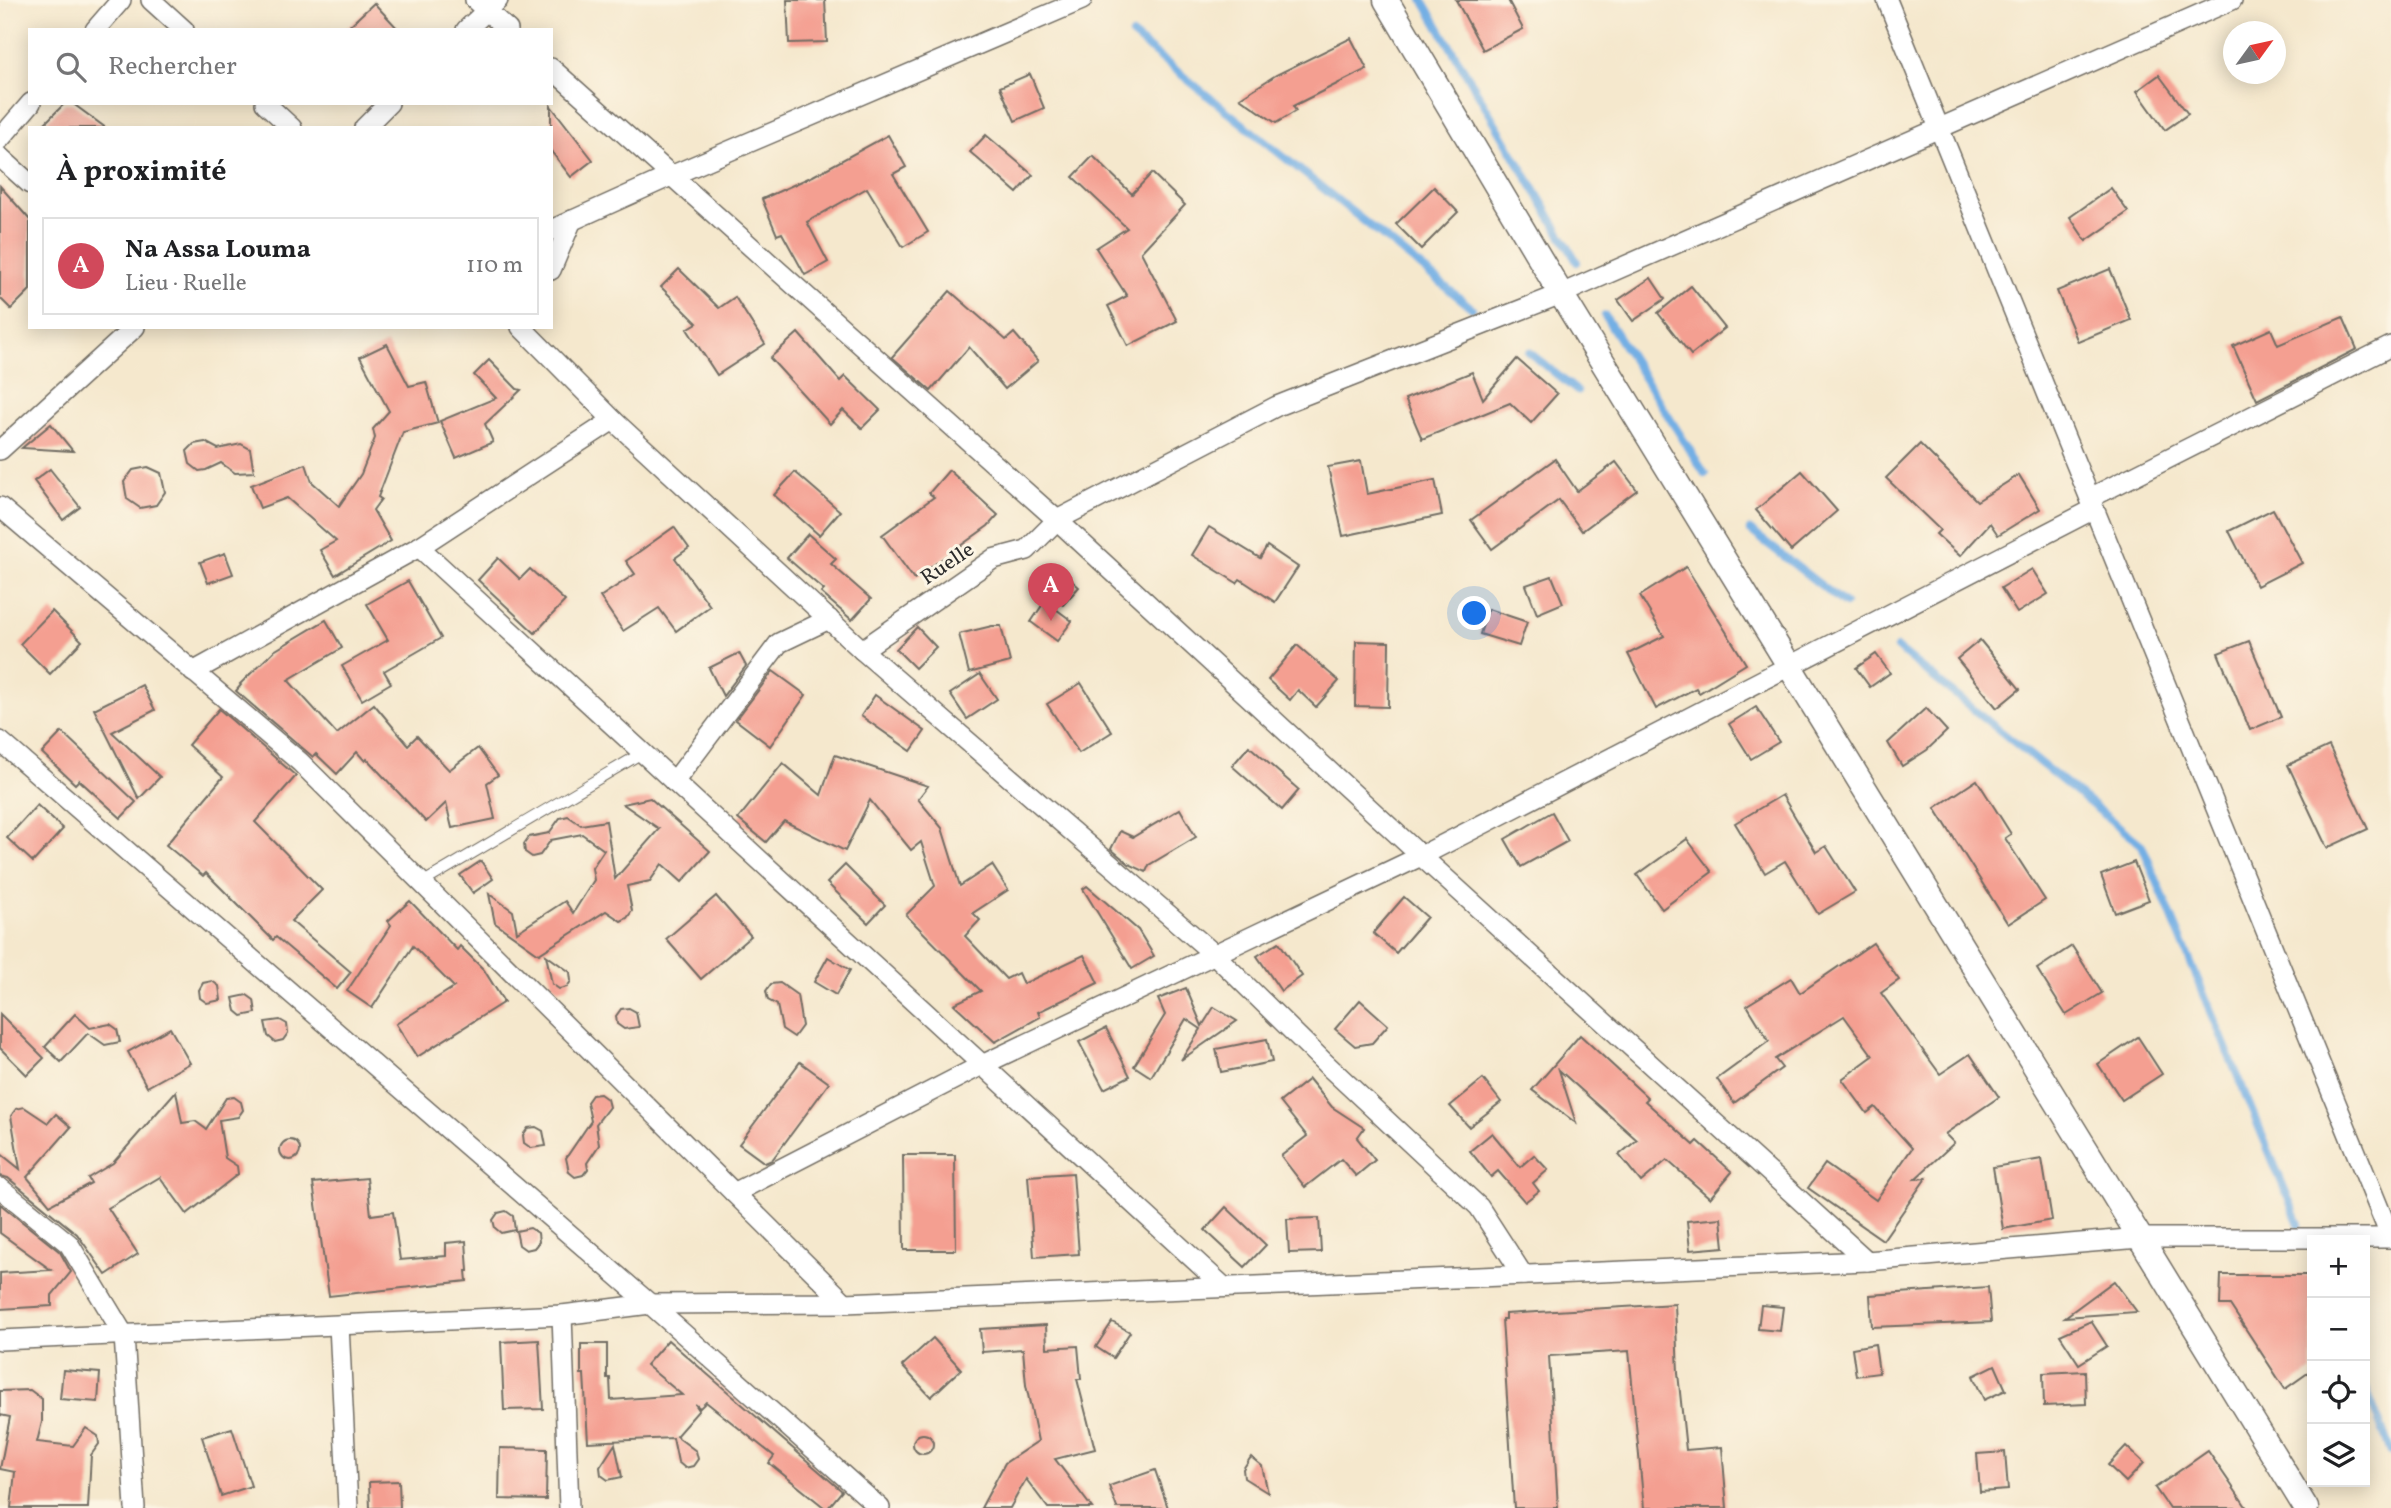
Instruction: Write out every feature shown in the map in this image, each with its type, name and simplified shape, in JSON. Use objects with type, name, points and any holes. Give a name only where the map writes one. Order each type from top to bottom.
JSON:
[{"type":"street","points":[[97,28],[121,0]]},
{"type":"street","points":[[151,0],[182,28]]},
{"type":"street","points":[[553,229],[1082,0]]},
{"type":"street","points":[[1387,0],[1561,294],[2306,1508]]},
{"type":"street","points":[[0,1340],[562,1315],[650,1304],[845,1303],[1867,1261],[2140,1238],[2391,1238],[1887,0]]},
{"type":"street","name":"Ruelle","points":[[862,650],[993,559],[1027,550],[1057,520],[1277,406],[1561,294],[2232,0]]},
{"type":"street","points":[[468,28],[486,4],[506,28]]},
{"type":"street","points":[[553,70],[1057,520],[1421,856],[1867,1261]]},
{"type":"street","points":[[0,139],[29,105]]},
{"type":"street","points":[[267,105],[290,126]]},
{"type":"street","points":[[366,126],[387,105]]},
{"type":"street","points":[[0,157],[28,182]]},
{"type":"street","points":[[553,265],[572,220]]},
{"type":"street","points":[[0,450],[133,329]]},
{"type":"street","points":[[524,329],[613,420],[862,650],[1214,954],[1326,1064],[1479,1207],[1523,1275]]},
{"type":"street","points":[[734,1193],[982,1065],[1421,856],[1789,666],[2391,346]]},
{"type":"street","points":[[193,671],[419,547],[613,420]]},
{"type":"street","points":[[0,507],[300,762],[845,1303]]},
{"type":"street","points":[[419,547],[1224,1287]]},
{"type":"street","points":[[674,782],[779,643],[829,619]]},
{"type":"street","points":[[0,741],[650,1304],[880,1508]]},
{"type":"street","points":[[0,1188],[69,1244],[124,1335],[135,1508]]},
{"type":"street","points":[[562,1315],[569,1508]]},
{"type":"street","points":[[339,1325],[348,1508]]},
{"type":"lane","points":[[422,883],[642,753]]},
{"type":"building","points":[[787,0],[825,0],[827,42],[789,43]]},
{"type":"building","points":[[1456,0],[1508,0],[1523,29],[1483,50]]},
{"type":"building","points":[[374,3],[397,28],[347,28]]},
{"type":"building","points":[[1351,38],[1367,69],[1293,106],[1296,111],[1276,123],[1240,98],[1276,75]]},
{"type":"building","points":[[1030,74],[1044,108],[1015,121],[1000,87]]},
{"type":"building","points":[[2159,75],[2188,114],[2165,130],[2137,91]]},
{"type":"building","points":[[63,105],[75,105],[103,126],[42,126]]},
{"type":"building","points":[[551,106],[593,160],[571,177],[553,154]]},
{"type":"building","points":[[888,135],[906,167],[893,174],[928,232],[903,247],[867,188],[807,222],[828,262],[805,275],[782,233],[777,235],[762,199],[813,176]]},
{"type":"building","points":[[986,135],[1033,175],[1017,193],[970,152]]},
{"type":"building","points":[[1093,156],[1132,194],[1152,173],[1185,205],[1141,252],[1177,321],[1128,346],[1108,306],[1127,296],[1096,248],[1127,228],[1073,177]]},
{"type":"building","points":[[0,186],[28,218],[28,292],[11,309],[0,298]]},
{"type":"building","points":[[1434,187],[1458,212],[1421,249],[1396,224]]},
{"type":"building","points":[[2111,188],[2128,212],[2086,241],[2070,217]]},
{"type":"building","points":[[679,269],[719,308],[735,297],[765,344],[717,375],[687,329],[697,323],[661,287]]},
{"type":"building","points":[[2110,269],[2131,320],[2078,342],[2057,291]]},
{"type":"building","points":[[1651,278],[1665,299],[1633,321],[1618,300]]},
{"type":"building","points":[[1691,286],[1725,328],[1691,355],[1658,313]]},
{"type":"building","points":[[950,291],[1006,340],[1014,333],[1038,361],[1005,389],[969,347],[931,391],[892,357]]},
{"type":"building","points":[[2343,317],[2357,349],[2257,400],[2233,346],[2271,329],[2278,345]]},
{"type":"building","points":[[798,333],[840,381],[845,376],[880,410],[862,428],[843,410],[830,424],[770,358]]},
{"type":"building","points":[[387,344],[409,386],[426,382],[438,423],[403,432],[378,497],[381,499],[373,510],[391,541],[335,575],[320,550],[336,541],[287,498],[260,508],[251,485],[306,464],[312,482],[339,506],[361,474],[375,438],[373,429],[389,411],[360,357]]},
{"type":"building","points":[[1517,359],[1557,394],[1531,423],[1510,403],[1422,439],[1405,399],[1472,372],[1483,399]]},
{"type":"building","points":[[489,360],[521,390],[485,424],[493,442],[456,458],[440,421],[496,398],[474,375]]},
{"type":"building","points":[[51,424],[73,451],[22,448]]},
{"type":"building","points":[[205,442],[218,449],[241,444],[250,449],[254,472],[235,473],[221,463],[199,471],[190,464],[187,451],[194,444]]},
{"type":"building","points":[[1920,444],[1977,501],[2019,475],[2040,509],[1998,535],[1990,523],[1960,556],[1936,534],[1940,530],[1886,478]]},
{"type":"building","points":[[1555,459],[1577,491],[1616,462],[1637,490],[1582,531],[1559,500],[1492,549],[1471,520]]},
{"type":"building","points":[[1361,461],[1367,494],[1435,480],[1442,515],[1343,536],[1328,467]]},
{"type":"building","points":[[148,467],[161,473],[165,492],[156,505],[140,508],[127,499],[124,482],[133,470]]},
{"type":"building","points":[[50,469],[80,507],[63,520],[34,481]]},
{"type":"building","points":[[949,470],[998,515],[988,526],[914,579],[882,535],[934,497],[929,493]]},
{"type":"building","points":[[1802,471],[1837,511],[1791,551],[1756,510]]},
{"type":"building","points":[[795,472],[840,511],[819,535],[774,495]]},
{"type":"building","points":[[2273,509],[2302,563],[2257,586],[2229,531]]},
{"type":"building","points":[[674,527],[689,548],[675,558],[710,606],[676,631],[659,608],[623,631],[600,597],[635,574],[626,561]]},
{"type":"building","points":[[1209,527],[1260,558],[1267,546],[1298,567],[1275,602],[1240,579],[1237,583],[1192,555]]},
{"type":"building","points":[[808,534],[836,559],[831,564],[871,599],[852,620],[821,593],[824,590],[787,558]]},
{"type":"building","points":[[225,553],[233,574],[208,583],[200,562]]},
{"type":"building","points":[[498,558],[520,579],[530,569],[565,601],[535,633],[478,580]]},
{"type":"building","points":[[1056,567],[1079,587],[1063,605],[1040,585]]},
{"type":"building","points":[[1686,567],[1746,664],[1699,693],[1696,688],[1656,709],[1628,654],[1664,636],[1640,596]]},
{"type":"building","points":[[2032,569],[2048,594],[2017,613],[2001,588]]},
{"type":"building","points":[[1552,576],[1563,603],[1537,614],[1526,585]]},
{"type":"building","points":[[408,581],[441,638],[384,671],[391,683],[362,700],[342,666],[388,640],[367,604]]},
{"type":"building","points":[[1045,601],[1072,621],[1057,641],[1031,622]]},
{"type":"building","points":[[1488,609],[1527,622],[1519,646],[1480,634]]},
{"type":"building","points":[[52,611],[82,641],[50,674],[20,644]]},
{"type":"building","points":[[326,620],[342,648],[288,680],[337,734],[374,704],[408,745],[417,736],[449,770],[478,748],[498,775],[487,783],[495,819],[452,828],[446,803],[426,822],[367,759],[365,761],[357,752],[337,774],[316,754],[313,757],[236,691],[274,651]]},
{"type":"building","points":[[1001,626],[1010,662],[969,673],[959,634]]},
{"type":"building","points":[[917,627],[936,647],[915,668],[896,649]]},
{"type":"building","points":[[1980,640],[2020,689],[1997,708],[1957,659]]},
{"type":"building","points":[[1356,641],[1389,642],[1388,707],[1355,706]]},
{"type":"building","points":[[2249,641],[2281,717],[2250,730],[2218,653]]},
{"type":"building","points":[[1297,645],[1339,681],[1316,707],[1298,690],[1290,700],[1268,680]]},
{"type":"building","points":[[739,653],[746,666],[723,696],[709,668]]},
{"type":"building","points":[[1876,654],[1890,673],[1870,687],[1856,668]]},
{"type":"building","points":[[773,671],[806,695],[770,746],[736,720]]},
{"type":"building","points":[[980,674],[997,699],[967,719],[950,694]]},
{"type":"building","points":[[1081,683],[1112,732],[1079,753],[1047,704]]},
{"type":"building","points":[[142,685],[155,710],[112,732],[160,777],[139,799],[94,709]]},
{"type":"building","points":[[875,695],[925,731],[911,751],[861,716]]},
{"type":"building","points":[[1756,707],[1779,742],[1751,759],[1729,724]]},
{"type":"building","points":[[1926,708],[1947,731],[1927,750],[1902,766],[1888,743]]},
{"type":"building","points":[[219,709],[296,776],[255,822],[322,890],[291,921],[351,972],[337,989],[276,937],[273,940],[206,873],[203,876],[166,845],[223,777],[188,745]]},
{"type":"building","points":[[62,732],[136,802],[121,818],[79,780],[75,784],[42,753]]},
{"type":"building","points":[[1249,746],[1299,790],[1282,810],[1232,766]]},
{"type":"building","points":[[2329,746],[2368,829],[2327,848],[2288,765]]},
{"type":"building","points":[[835,755],[928,786],[918,799],[942,828],[960,886],[992,865],[1008,890],[973,913],[980,920],[965,936],[1006,979],[1018,973],[1023,984],[1084,955],[1098,983],[1038,1012],[1040,1017],[995,1042],[954,1004],[981,991],[906,915],[935,886],[921,842],[911,850],[870,800],[845,851],[784,821],[766,842],[738,819],[783,763],[821,795]]},
{"type":"building","points":[[1977,780],[2011,834],[2005,838],[2045,900],[2008,924],[1935,808]]},
{"type":"building","points":[[1782,795],[1816,852],[1826,846],[1855,892],[1818,914],[1785,861],[1765,873],[1735,823]]},
{"type":"building","points":[[650,798],[710,851],[682,882],[662,864],[650,881],[627,886],[632,911],[627,918],[621,921],[606,911],[539,954],[495,923],[489,894],[513,911],[517,932],[565,901],[573,913],[594,880],[592,868],[604,850],[582,834],[551,840],[540,855],[532,857],[525,852],[524,844],[529,837],[549,833],[560,818],[568,816],[581,825],[606,821],[615,879],[659,829],[623,804]]},
{"type":"building","points":[[37,805],[63,829],[33,862],[7,838]]},
{"type":"building","points":[[1180,809],[1196,837],[1149,865],[1146,872],[1129,864],[1111,849],[1120,831],[1133,837]]},
{"type":"building","points":[[1552,812],[1568,841],[1521,867],[1505,839]]},
{"type":"building","points":[[1687,839],[1712,872],[1662,909],[1637,875]]},
{"type":"building","points":[[481,861],[493,879],[473,893],[460,875]]},
{"type":"building","points":[[2134,862],[2149,900],[2115,913],[2101,875]]},
{"type":"building","points":[[845,865],[885,905],[868,923],[827,883]]},
{"type":"building","points":[[1087,886],[1138,930],[1154,956],[1132,969],[1083,889]]},
{"type":"building","points":[[716,896],[751,936],[701,979],[666,939]]},
{"type":"building","points":[[1404,897],[1427,917],[1396,953],[1373,933]]},
{"type":"building","points":[[410,901],[457,950],[460,946],[484,970],[504,1002],[417,1057],[396,1024],[454,987],[413,946],[372,1008],[347,991],[391,925],[388,921]]},
{"type":"building","points":[[1279,942],[1302,976],[1281,991],[1257,956]]},
{"type":"building","points":[[1873,943],[1899,980],[1881,993],[1940,1074],[1970,1054],[1999,1097],[1945,1134],[1954,1143],[1915,1179],[1926,1178],[1883,1240],[1808,1188],[1825,1164],[1876,1200],[1912,1148],[1875,1107],[1867,1113],[1842,1079],[1873,1056],[1844,1016],[1775,1059],[1782,1068],[1734,1103],[1717,1079],[1769,1041],[1747,1005],[1791,978],[1800,993]]},
{"type":"building","points":[[2072,946],[2102,993],[2066,1015],[2037,969]]},
{"type":"building","points":[[546,955],[570,972],[571,981],[567,987],[559,989],[552,984]]},
{"type":"building","points":[[828,957],[850,970],[836,995],[814,982]]},
{"type":"building","points":[[212,981],[219,986],[221,1000],[207,1003],[200,998],[199,990],[203,983]]},
{"type":"building","points":[[780,983],[797,995],[802,1026],[794,1037],[782,1029],[777,1005],[768,1000],[766,991],[771,984]]},
{"type":"building","points":[[1186,988],[1202,1026],[1214,1007],[1237,1021],[1181,1060],[1201,1029],[1186,1019],[1151,1077],[1134,1066],[1165,1015],[1158,999]]},
{"type":"building","points":[[247,995],[254,1000],[256,1013],[242,1016],[236,1011],[233,998]]},
{"type":"building","points":[[1360,1000],[1388,1025],[1372,1043],[1355,1046],[1335,1029]]},
{"type":"building","points":[[629,1008],[636,1012],[639,1027],[624,1029],[617,1024],[616,1016],[621,1009]]},
{"type":"building","points":[[0,1014],[44,1058],[27,1075],[0,1048]]},
{"type":"building","points":[[75,1014],[90,1028],[110,1024],[117,1029],[120,1042],[105,1045],[88,1033],[61,1062],[45,1047]]},
{"type":"building","points":[[280,1020],[287,1024],[288,1033],[283,1040],[275,1042],[268,1036],[265,1022]]},
{"type":"building","points":[[170,1028],[190,1063],[147,1087],[128,1052]]},
{"type":"building","points":[[1106,1028],[1130,1076],[1104,1089],[1079,1042]]},
{"type":"building","points":[[1580,1035],[1648,1098],[1645,1101],[1694,1145],[1698,1141],[1732,1172],[1710,1198],[1667,1160],[1641,1182],[1619,1155],[1637,1140],[1559,1070],[1576,1123],[1532,1090]]},
{"type":"building","points":[[2138,1037],[2162,1074],[2122,1100],[2098,1064]]},
{"type":"building","points":[[1267,1039],[1272,1062],[1221,1072],[1216,1049]]},
{"type":"building","points":[[800,1062],[829,1083],[772,1160],[765,1163],[739,1144]]},
{"type":"building","points":[[1309,1079],[1332,1107],[1364,1128],[1357,1138],[1375,1160],[1356,1176],[1341,1159],[1305,1187],[1281,1156],[1307,1136],[1280,1102]]},
{"type":"building","points":[[1483,1079],[1501,1102],[1469,1127],[1450,1106]]},
{"type":"building","points":[[176,1091],[182,1123],[195,1121],[206,1129],[226,1098],[234,1097],[241,1102],[243,1110],[238,1117],[219,1120],[225,1158],[237,1166],[238,1174],[187,1214],[160,1177],[108,1208],[138,1254],[106,1275],[77,1234],[8,1178],[0,1176],[0,1153],[20,1169],[11,1116],[16,1109],[24,1107],[48,1123],[56,1114],[71,1127],[27,1177],[50,1205],[91,1183],[88,1178],[113,1163]]},
{"type":"building","points":[[600,1094],[607,1099],[609,1107],[596,1124],[599,1145],[587,1163],[588,1169],[583,1175],[575,1177],[569,1172],[566,1158],[591,1121],[587,1102],[592,1095]]},
{"type":"building","points":[[536,1127],[543,1131],[546,1146],[531,1148],[524,1143],[523,1135],[528,1128]]},
{"type":"building","points":[[1492,1133],[1520,1167],[1534,1155],[1548,1170],[1533,1183],[1539,1191],[1525,1202],[1498,1171],[1491,1177],[1470,1151]]},
{"type":"building","points":[[286,1140],[294,1140],[300,1150],[294,1160],[286,1160],[280,1154],[280,1146]]},
{"type":"building","points":[[903,1155],[955,1155],[956,1250],[904,1250]]},
{"type":"building","points":[[2042,1159],[2052,1220],[2003,1229],[1993,1167]]},
{"type":"building","points":[[1073,1173],[1079,1254],[1034,1257],[1028,1176]]},
{"type":"building","points":[[367,1178],[371,1215],[393,1212],[400,1260],[446,1256],[446,1243],[466,1241],[467,1281],[329,1296],[313,1183]]},
{"type":"building","points":[[0,1204],[60,1252],[71,1272],[52,1295],[52,1306],[0,1309],[0,1273],[51,1270],[0,1233]]},
{"type":"building","points":[[1226,1207],[1266,1245],[1245,1267],[1205,1230]]},
{"type":"building","points":[[506,1211],[513,1216],[515,1230],[501,1233],[495,1228],[493,1220],[498,1213]]},
{"type":"building","points":[[1319,1218],[1321,1252],[1289,1253],[1287,1219]]},
{"type":"building","points":[[1721,1218],[1724,1247],[1690,1250],[1687,1221]]},
{"type":"building","points":[[530,1228],[538,1233],[539,1242],[534,1248],[526,1250],[519,1245],[516,1231]]},
{"type":"building","points":[[2221,1275],[2307,1275],[2307,1374],[2285,1389],[2230,1305],[2220,1305]]},
{"type":"building","points":[[2114,1281],[2137,1312],[2065,1317]]},
{"type":"building","points":[[1988,1287],[1991,1322],[1872,1327],[1870,1295]]},
{"type":"building","points":[[1675,1304],[1678,1373],[1686,1450],[1722,1447],[1727,1508],[1644,1508],[1629,1351],[1549,1356],[1558,1508],[1514,1508],[1502,1319],[1505,1319],[1505,1314]]},
{"type":"building","points":[[1761,1305],[1783,1307],[1780,1331],[1758,1329]]},
{"type":"building","points":[[2091,1321],[2107,1346],[2079,1364],[2060,1335]]},
{"type":"building","points":[[1112,1322],[1130,1332],[1113,1358],[1096,1347]]},
{"type":"building","points":[[1046,1325],[1047,1348],[1078,1346],[1081,1379],[1077,1379],[1095,1449],[1055,1459],[1092,1508],[1048,1508],[1026,1479],[1010,1508],[981,1508],[1005,1463],[1038,1441],[1026,1385],[1023,1349],[982,1352],[980,1329]]},
{"type":"building","points":[[933,1338],[961,1369],[931,1397],[902,1366]]},
{"type":"building","points":[[539,1340],[543,1409],[504,1410],[501,1342]]},
{"type":"building","points":[[668,1340],[842,1491],[828,1508],[769,1463],[774,1456],[706,1402],[700,1408],[695,1404],[699,1410],[676,1436],[696,1451],[698,1459],[693,1466],[685,1468],[678,1462],[673,1438],[588,1442],[584,1374],[581,1374],[581,1344],[607,1344],[607,1378],[610,1378],[611,1400],[682,1395],[646,1365]]},
{"type":"building","points":[[1875,1344],[1879,1373],[1856,1376],[1852,1348]]},
{"type":"building","points":[[1995,1365],[2006,1390],[1984,1400],[1973,1376]]},
{"type":"building","points":[[63,1370],[100,1373],[98,1402],[60,1399]]},
{"type":"building","points":[[2085,1371],[2086,1404],[2044,1406],[2043,1373]]},
{"type":"building","points":[[30,1390],[42,1399],[42,1422],[37,1442],[73,1446],[86,1428],[98,1436],[99,1444],[91,1455],[88,1508],[11,1508],[15,1472],[0,1469],[10,1417],[0,1415],[0,1391]]},
{"type":"building","points":[[232,1428],[251,1486],[221,1496],[202,1437]]},
{"type":"building","points":[[919,1434],[927,1434],[933,1444],[927,1454],[919,1454],[913,1448],[913,1440]]},
{"type":"building","points":[[615,1444],[622,1477],[608,1480],[601,1475],[600,1467]]},
{"type":"building","points":[[2126,1446],[2144,1463],[2126,1482],[2108,1465]]},
{"type":"building","points":[[500,1448],[547,1449],[546,1500],[499,1499]]},
{"type":"building","points":[[2208,1451],[2247,1508],[2169,1508],[2155,1488]]},
{"type":"building","points":[[2005,1452],[2008,1490],[1980,1492],[1977,1454]]},
{"type":"building","points":[[1251,1457],[1262,1466],[1268,1493],[1244,1478],[1243,1469]]},
{"type":"building","points":[[1155,1470],[1168,1508],[1117,1508],[1109,1486]]},
{"type":"building","points":[[399,1481],[400,1508],[370,1508],[369,1482]]},
{"type":"waterway","points":[[1423,0],[1577,262]]},
{"type":"waterway","points":[[1132,35],[1472,308]]},
{"type":"waterway","points":[[1605,316],[1705,474]]},
{"type":"waterway","points":[[1529,352],[1577,391]]},
{"type":"waterway","points":[[1750,530],[1845,604]]},
{"type":"waterway","points":[[1897,648],[2142,845],[2299,1224]]},
{"type":"waterway","points":[[2370,1399],[2391,1452]]},
{"type":"place","name":"Na Assa Louma","points":[[1051,621]]}]
